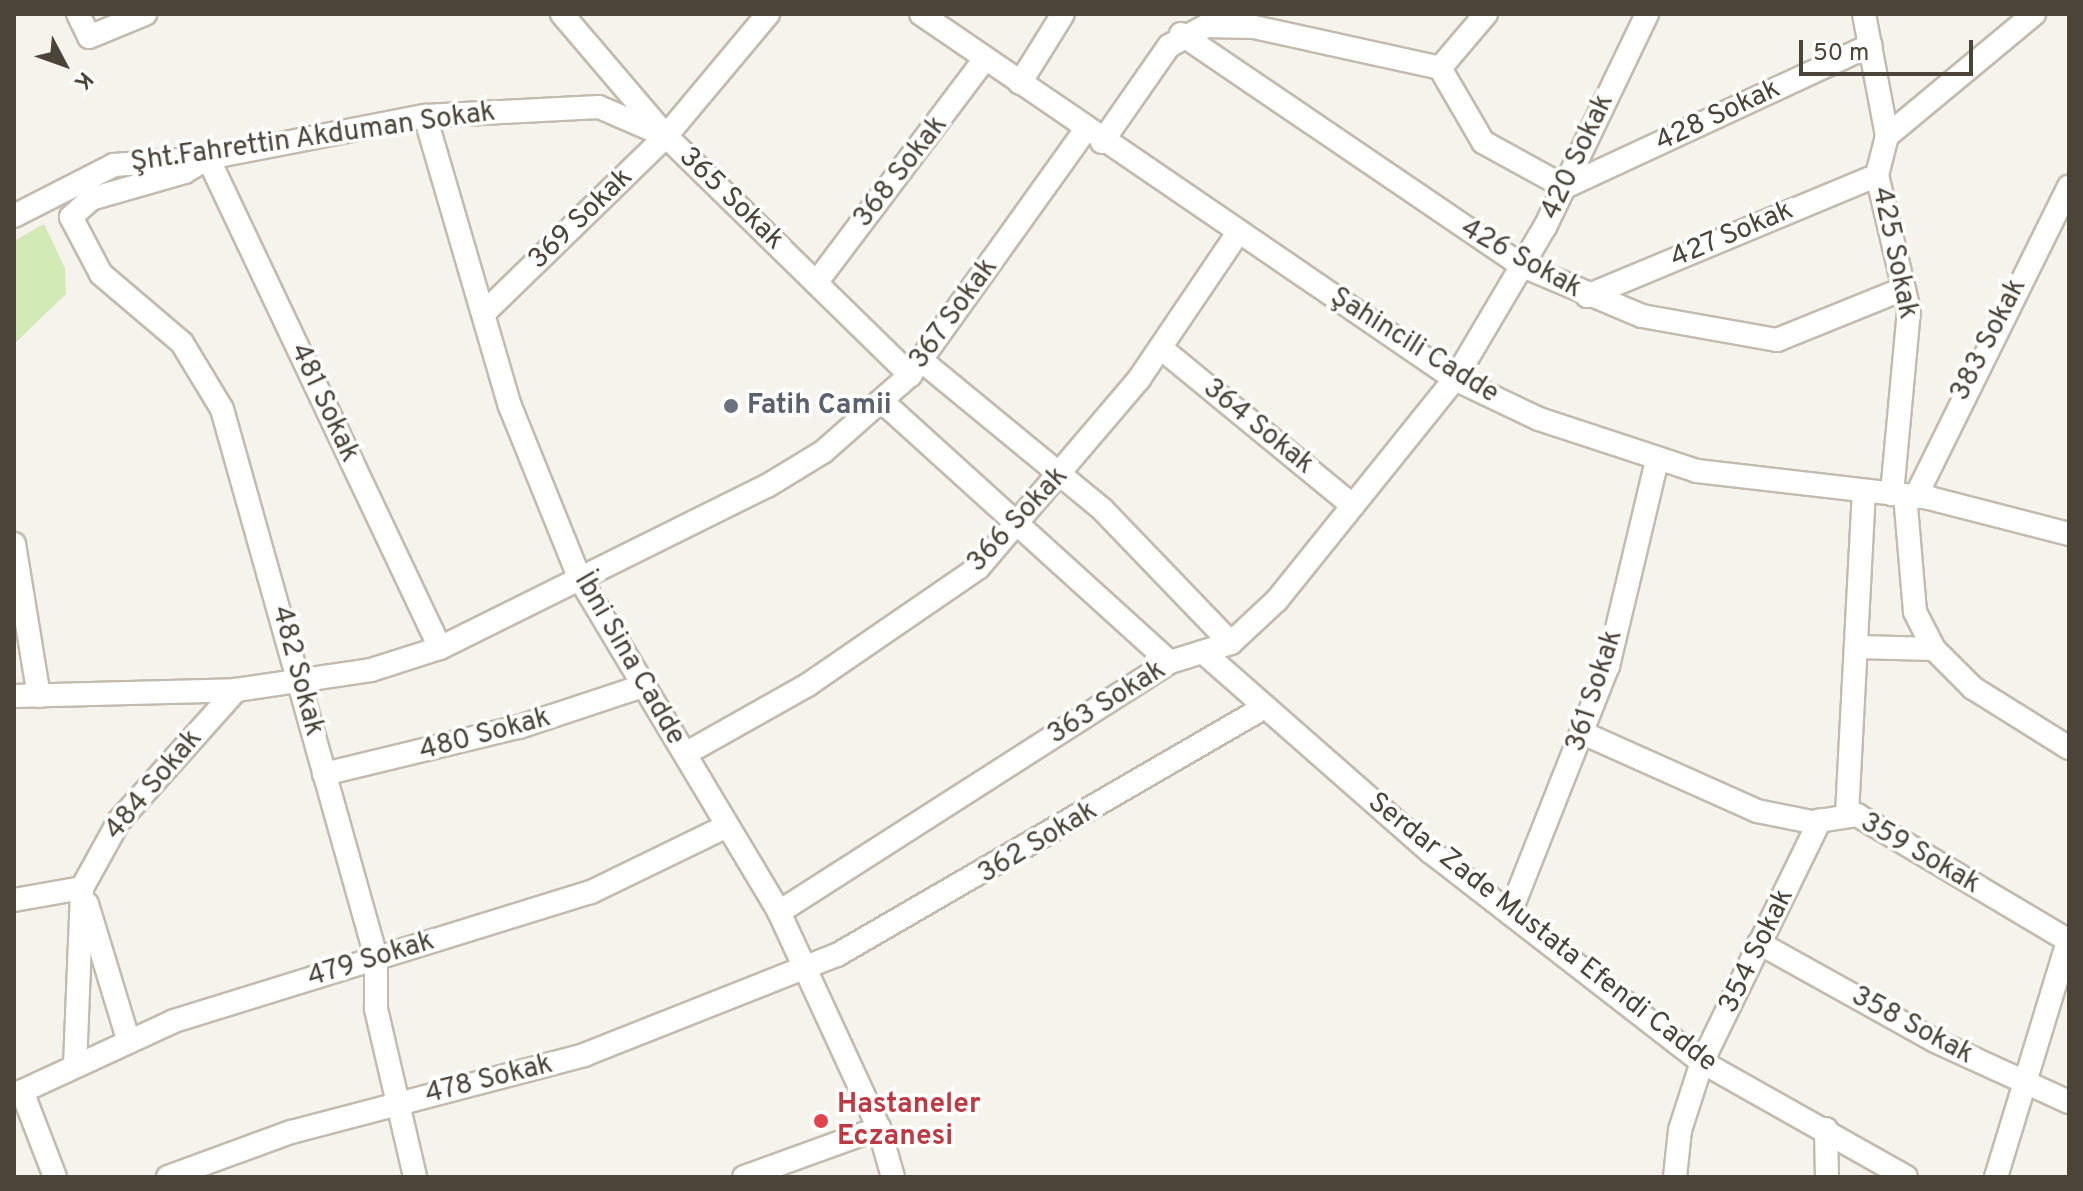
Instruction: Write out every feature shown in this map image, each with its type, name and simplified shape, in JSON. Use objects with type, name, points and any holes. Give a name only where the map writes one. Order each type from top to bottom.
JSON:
[{"type":"street","points":[[78,14],[89,37],[145,14]]},
{"type":"street","name":"365 Sokak","points":[[562,14],[666,136],[816,283],[916,368],[1061,475],[1231,643]]},
{"type":"street","name":"369 Sokak","points":[[485,312],[666,136],[768,14]]},
{"type":"street","name":"Şahincili Cadde","points":[[921,14],[1094,137],[1455,379],[1539,419],[1657,461],[1864,494],[1910,496],[2069,534]]},
{"type":"street","points":[[1020,83],[1063,14]]},
{"type":"street","points":[[1440,68],[1486,14]]},
{"type":"street","name":"420 Sokak","points":[[1455,379],[1523,266],[1565,187],[1647,14]]},
{"type":"street","name":"425 Sokak","points":[[1864,14],[1887,136],[1877,175],[1903,289],[1910,496],[1901,519],[1915,612],[1934,649],[1973,688],[2069,748]]},
{"type":"street","points":[[1887,136],[2034,14]]},
{"type":"street","points":[[1181,34],[1206,26],[1255,20],[1440,68],[1483,142],[1565,187]]},
{"type":"street","name":"367 Sokak","points":[[14,696],[236,690],[302,683],[440,648],[767,486],[885,404],[1094,137],[1181,34]]},
{"type":"street","name":"426 Sokak","points":[[1181,34],[1523,266],[1587,296],[1642,316],[1777,340],[1903,289]]},
{"type":"street","name":"428 Sokak","points":[[1565,187],[1871,45]]},
{"type":"street","name":"368 Sokak","points":[[816,283],[985,59]]},
{"type":"street","name":"Şht.Fahrettin Akduman Sokak","points":[[14,216],[90,171],[208,158],[425,116],[599,107],[666,136]]},
{"type":"street","name":"İbni Sina Cadde","points":[[425,116],[529,458],[580,579],[779,912],[879,1128],[893,1177]]},
{"type":"street","name":"482 Sokak","points":[[208,158],[185,172],[91,199],[71,217],[101,274],[182,343],[222,409],[302,683],[324,774],[376,957],[376,1009],[394,1102],[415,1177]]},
{"type":"street","name":"481 Sokak","points":[[208,158],[440,648]]},
{"type":"street","name":"427 Sokak","points":[[1587,296],[1877,175]]},
{"type":"street","name":"383 Sokak","points":[[1910,496],[2069,187]]},
{"type":"street","name":"366 Sokak","points":[[685,754],[809,684],[979,567],[1022,522],[1162,349],[1238,233]]},
{"type":"street","name":"364 Sokak","points":[[1162,349],[1353,506]]},
{"type":"street","name":"363 Sokak","points":[[779,912],[1170,662],[1231,643],[1277,600],[1455,379]]},
{"type":"street","points":[[885,404],[1022,522],[1170,662]]},
{"type":"street","name":"361 Sokak","points":[[1510,913],[1585,734],[1657,461]]},
{"type":"street","points":[[1847,814],[1864,494]]},
{"type":"street","points":[[14,544],[39,696]]},
{"type":"street","points":[[1858,647],[1934,649]]},
{"type":"street","name":"Serdar Zade Mustata Efendi Cadde","points":[[1203,652],[1510,913],[1702,1062],[1826,1129],[1906,1177]]},
{"type":"street","name":"480 Sokak","points":[[324,774],[519,727],[643,686]]},
{"type":"street","name":"484 Sokak","points":[[75,1066],[82,888],[119,821],[236,690]]},
{"type":"street","name":"362 Sokak","points":[[806,969],[948,896],[1264,707]]},
{"type":"street","name":"359 Sokak","points":[[1585,734],[1723,799],[1820,820],[1847,814],[2068,940]]},
{"type":"street","name":"354 Sokak","points":[[1675,1177],[1680,1130],[1702,1062],[1820,820]]},
{"type":"street","name":"479 Sokak","points":[[18,1093],[129,1042],[376,957],[591,892],[727,826]]},
{"type":"street","points":[[14,900],[82,888],[129,1042]]},
{"type":"street","points":[[1996,1177],[2029,1084],[2068,940]]},
{"type":"street","name":"358 Sokak","points":[[1759,943],[2069,1102]]},
{"type":"street","name":"478 Sokak","points":[[168,1177],[394,1102],[516,1078],[806,969]]},
{"type":"street","points":[[18,1093],[55,1177]]},
{"type":"street","points":[[744,1177],[879,1128]]},
{"type":"street","points":[[1826,1129],[1827,1177]]},
{"type":"green space","points":[[44,224],[65,268],[66,294],[14,344],[14,241]]},
{"type":"place","name":"Fatih Camii","points":[[731,406]]},
{"type":"place","name":"Hastaneler Eczanesi","points":[[821,1121]]}]
